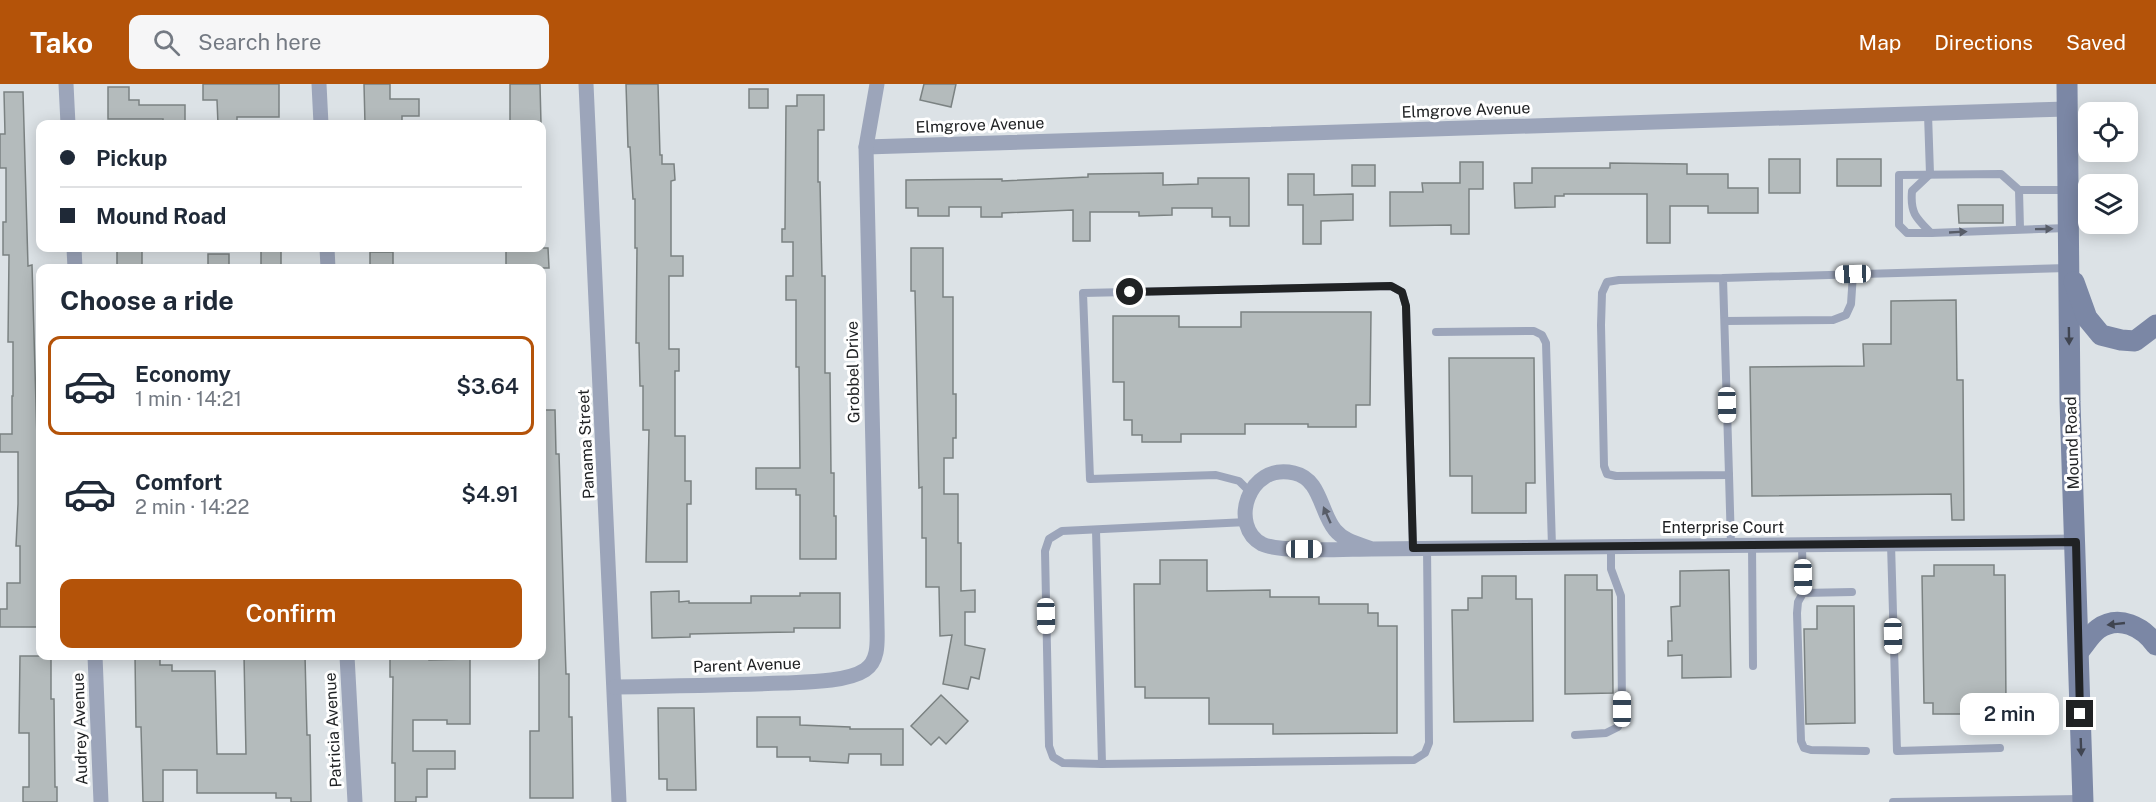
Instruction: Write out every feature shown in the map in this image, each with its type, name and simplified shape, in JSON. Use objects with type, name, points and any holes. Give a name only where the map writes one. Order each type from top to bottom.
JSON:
[{"type":"main road","name":"Mound Road","points":[[2067,84],[2070,402],[2083,800]]},
{"type":"main road","points":[[2068,267],[2087,318],[2101,335],[2135,341],[2156,325]]},
{"type":"main road","points":[[2079,651],[2098,629],[2112,623],[2128,623],[2148,635],[2156,645]]},
{"type":"street","points":[[66,84],[68,120]]},
{"type":"street","points":[[319,84],[321,120]]},
{"type":"street","name":"Panama Street","points":[[586,84],[619,802]]},
{"type":"street","name":"Grobbel Drive","points":[[874,661],[877,623],[866,147],[877,84]]},
{"type":"street","name":"Elmgrove Avenue","points":[[866,147],[2067,109]]},
{"type":"street","name":"Enterprise Court","points":[[1250,492],[1256,482],[1270,473],[1295,473],[1304,477],[1316,491],[1334,528],[1340,535],[1372,549]]},
{"type":"street","points":[[1247,522],[1246,507],[1250,492]]},
{"type":"street","name":"Enterprise Court","points":[[1247,522],[1253,537],[1268,547],[1281,549],[2076,542]]},
{"type":"street","name":"Audrey Avenue","points":[[95,660],[101,802]]},
{"type":"street","name":"Patricia Avenue","points":[[347,660],[355,802]]},
{"type":"street","name":"Parent Avenue","points":[[615,687],[815,681],[855,674],[866,670],[874,661]]},
{"type":"lane","points":[[1928,114],[1930,174],[1912,191],[1911,202],[1913,212],[1931,233]]},
{"type":"lane","points":[[2067,190],[2019,190],[2001,174],[1899,175],[1899,225],[1907,234],[2067,228]]},
{"type":"lane","points":[[2019,190],[2020,229]]},
{"type":"lane","points":[[1729,475],[1616,476],[1607,474],[1604,466],[1602,426],[1602,293],[1607,282],[2068,267]]},
{"type":"lane","points":[[1725,321],[1833,320],[1846,315],[1851,304],[1853,274]]},
{"type":"lane","points":[[1723,278],[1731,545]]},
{"type":"lane","points":[[1247,522],[1062,531],[1049,539],[1045,551],[1049,746],[1053,757],[1063,763],[1102,764],[1414,760],[1425,753],[1429,743],[1420,548],[1406,306],[1402,292],[1391,286],[1083,292],[1090,479],[1216,475],[1239,481],[1250,492]]},
{"type":"lane","points":[[1436,332],[1534,331],[1542,335],[1546,343],[1552,547]]},
{"type":"lane","points":[[1096,530],[1102,764]]},
{"type":"lane","points":[[1802,544],[1803,593],[1798,602],[1797,612],[1801,741],[1804,748],[1811,750],[1866,751]]},
{"type":"lane","points":[[1891,544],[1897,751],[2000,748]]},
{"type":"lane","points":[[1752,545],[1754,666]]},
{"type":"lane","points":[[1575,735],[1606,734],[1617,727],[1622,709],[1621,596],[1611,569],[1611,546]]},
{"type":"lane","points":[[1803,593],[1852,592]]},
{"type":"lane","points":[[1893,802],[2083,800]]},
{"type":"building","points":[[203,84],[279,84],[279,117],[237,117],[237,120],[218,120],[217,100],[203,100]]},
{"type":"building","points":[[364,84],[390,84],[390,99],[419,99],[419,116],[402,116],[402,120],[365,120]]},
{"type":"building","points":[[510,84],[540,84],[541,120],[510,120]]},
{"type":"building","points":[[626,84],[658,84],[660,155],[662,155],[662,164],[674,164],[675,180],[671,181],[671,256],[683,256],[683,276],[669,276],[669,349],[679,349],[679,371],[675,371],[675,436],[685,436],[685,481],[691,481],[691,504],[687,504],[687,562],[646,562],[649,430],[643,430],[643,386],[640,386],[639,343],[636,343],[637,248],[635,248],[635,199],[633,199],[630,147],[628,147]]},
{"type":"building","points":[[924,84],[956,84],[951,107],[920,100]]},
{"type":"building","points":[[108,87],[129,87],[129,100],[139,100],[139,105],[185,105],[185,120],[108,119]]},
{"type":"building","points":[[749,89],[768,89],[768,108],[749,108]]},
{"type":"building","points":[[4,92],[23,92],[28,266],[32,265],[36,404],[36,627],[0,627],[0,609],[7,609],[7,583],[20,583],[20,546],[16,546],[18,452],[0,452],[0,434],[12,434],[13,396],[13,342],[8,342],[9,255],[3,255],[3,222],[6,222],[6,168],[0,168],[0,134],[5,134]]},
{"type":"building","points":[[797,95],[824,95],[824,130],[818,130],[818,182],[820,182],[822,276],[825,276],[825,373],[830,373],[831,473],[834,473],[836,559],[800,559],[800,495],[796,495],[796,489],[756,489],[756,468],[800,468],[796,300],[786,300],[786,276],[793,276],[793,242],[782,242],[782,229],[785,229],[786,106],[797,106]]},
{"type":"building","points":[[1769,159],[1800,159],[1800,193],[1769,193]]},
{"type":"building","points":[[1837,159],[1881,159],[1881,186],[1837,186]]},
{"type":"building","points":[[1460,162],[1483,162],[1483,189],[1469,189],[1469,234],[1451,234],[1451,225],[1390,226],[1390,192],[1423,192],[1422,183],[1460,183]]},
{"type":"building","points":[[1610,163],[1687,164],[1687,174],[1728,174],[1728,188],[1758,188],[1758,213],[1708,213],[1708,206],[1670,206],[1670,243],[1647,243],[1647,194],[1564,194],[1564,196],[1555,196],[1555,207],[1515,208],[1514,183],[1532,183],[1532,168],[1610,168]]},
{"type":"building","points":[[1352,165],[1375,165],[1375,186],[1352,186]]},
{"type":"building","points":[[1163,173],[1163,185],[1198,184],[1198,178],[1249,178],[1249,226],[1230,226],[1230,217],[1212,217],[1212,208],[1172,208],[1172,215],[1139,216],[1139,212],[1090,212],[1090,241],[1073,241],[1073,210],[1002,213],[1002,217],[981,217],[981,207],[949,207],[949,216],[918,216],[918,208],[906,208],[906,180],[1002,179],[1002,181],[1088,177],[1088,174]]},
{"type":"building","points":[[1288,174],[1314,174],[1314,195],[1353,194],[1353,220],[1321,221],[1321,244],[1303,244],[1303,205],[1288,205]]},
{"type":"building","points":[[1958,205],[2003,205],[2003,223],[1959,223]]},
{"type":"building","points":[[548,248],[549,268],[546,268],[546,264],[506,264],[506,252],[546,252]]},
{"type":"building","points":[[911,248],[943,248],[943,297],[953,297],[953,394],[956,394],[956,438],[953,438],[953,458],[944,458],[944,494],[958,494],[961,591],[975,590],[975,612],[965,612],[965,645],[985,649],[979,679],[971,677],[968,689],[943,684],[952,635],[940,636],[939,587],[926,587],[926,538],[922,538],[922,487],[919,488],[915,291],[911,291]]},
{"type":"building","points":[[117,252],[142,252],[142,264],[117,264]]},
{"type":"building","points":[[261,252],[281,252],[281,264],[261,264]]},
{"type":"building","points":[[370,252],[393,252],[393,264],[370,264]]},
{"type":"building","points":[[208,254],[229,254],[229,264],[208,264]]},
{"type":"building","points":[[1956,300],[1957,380],[1963,380],[1964,520],[1952,520],[1951,494],[1752,496],[1750,367],[1864,366],[1863,344],[1891,344],[1891,301]]},
{"type":"building","points":[[1241,312],[1371,312],[1370,405],[1356,405],[1356,427],[1245,424],[1245,434],[1181,434],[1181,442],[1142,442],[1142,435],[1132,435],[1132,420],[1124,420],[1124,382],[1113,382],[1113,316],[1179,316],[1179,327],[1241,327]]},
{"type":"building","points":[[1449,358],[1534,358],[1535,483],[1526,483],[1526,513],[1472,513],[1472,476],[1450,476]]},
{"type":"building","points":[[546,410],[555,410],[556,454],[559,454],[566,674],[569,674],[569,717],[572,717],[573,798],[530,798],[530,731],[539,731],[539,660],[546,660]]},
{"type":"building","points":[[1160,560],[1207,560],[1207,591],[1270,590],[1270,597],[1319,597],[1319,604],[1368,604],[1368,613],[1378,613],[1378,626],[1397,626],[1397,733],[1273,734],[1273,724],[1209,724],[1209,698],[1145,698],[1145,687],[1135,687],[1134,584],[1160,584]]},
{"type":"building","points":[[1934,565],[1994,565],[1994,575],[2005,575],[2006,705],[1997,705],[1997,714],[1933,714],[1933,703],[1924,703],[1922,576],[1934,576]]},
{"type":"building","points":[[1729,570],[1731,677],[1682,678],[1682,655],[1668,656],[1668,641],[1672,641],[1671,607],[1680,606],[1680,571]]},
{"type":"building","points":[[1565,575],[1597,575],[1597,590],[1612,590],[1613,693],[1565,694]]},
{"type":"building","points":[[1482,576],[1516,576],[1516,599],[1532,599],[1533,721],[1454,722],[1452,610],[1468,610],[1468,598],[1482,598]]},
{"type":"building","points":[[679,591],[679,602],[689,601],[689,603],[751,603],[751,596],[840,593],[840,628],[794,628],[794,632],[690,634],[690,637],[652,638],[651,592]]},
{"type":"building","points":[[1817,606],[1854,606],[1855,723],[1806,724],[1804,629],[1817,629]]},
{"type":"building","points":[[20,656],[36,656],[36,660],[51,660],[57,802],[23,802],[23,787],[29,787],[29,733],[19,733]]},
{"type":"building","points":[[135,660],[160,660],[160,665],[172,665],[172,671],[215,671],[217,754],[246,754],[244,660],[305,660],[311,802],[291,802],[291,798],[276,798],[276,793],[197,793],[197,770],[163,770],[163,802],[143,802],[141,727],[136,727]]},
{"type":"building","points":[[390,660],[470,660],[470,724],[447,724],[447,720],[413,720],[413,751],[455,751],[455,769],[427,769],[427,797],[416,797],[416,802],[395,802],[395,763],[392,763],[393,677],[390,677]]},
{"type":"building","points":[[941,695],[968,721],[946,744],[939,737],[931,745],[911,726]]},
{"type":"building","points":[[658,708],[694,708],[696,790],[667,790],[667,779],[659,779]]},
{"type":"building","points":[[757,717],[800,717],[800,725],[850,727],[850,729],[903,729],[903,765],[881,765],[881,754],[849,754],[848,763],[810,761],[810,757],[777,757],[777,747],[757,747]]},
{"type":"route","points":[[1130,292],[1391,286],[1402,292],[1406,306],[1413,548],[2076,542],[2080,714]]}]
